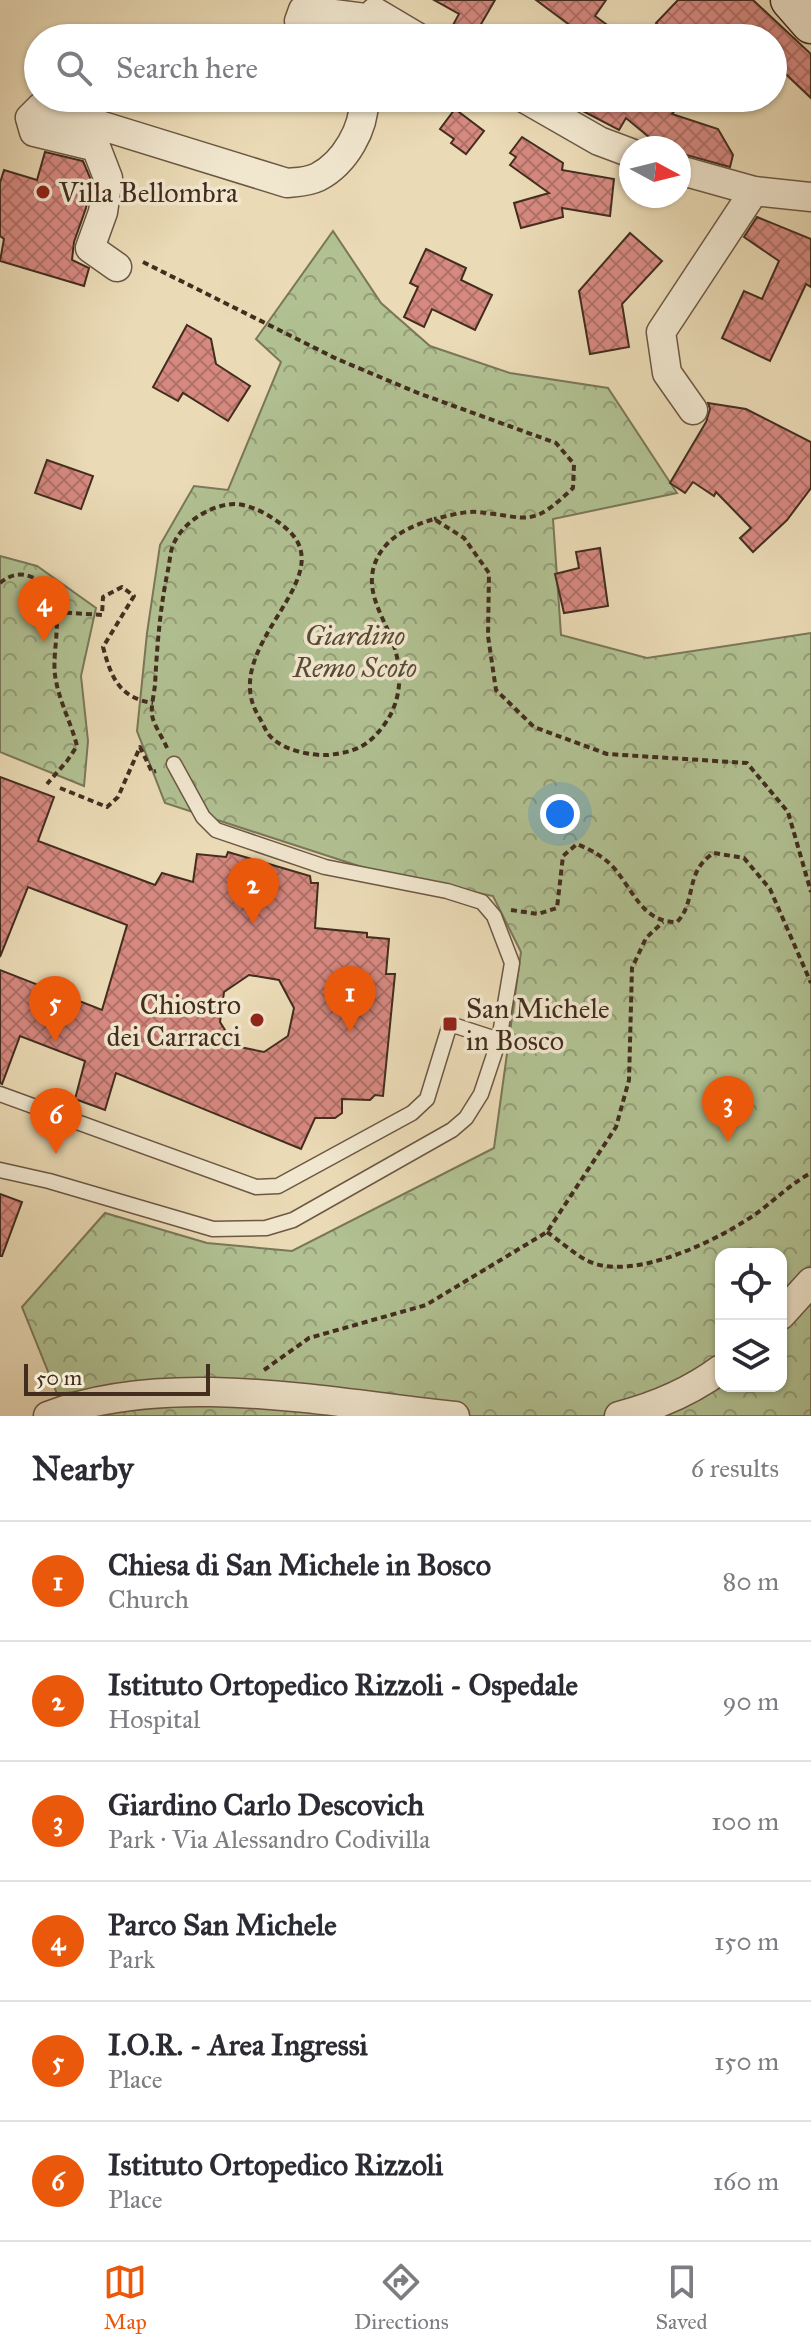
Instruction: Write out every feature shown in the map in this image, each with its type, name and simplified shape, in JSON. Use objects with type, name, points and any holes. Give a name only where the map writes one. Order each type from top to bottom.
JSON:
[{"type":"main road","points":[[790,0],[811,24]]},
{"type":"street","points":[[358,0],[394,24]]},
{"type":"street","points":[[299,16],[389,21]]},
{"type":"street","points":[[36,112],[30,118],[34,132],[96,147],[108,178],[103,212],[90,248],[127,263]]},
{"type":"street","points":[[57,112],[287,183],[320,176],[338,160],[356,137],[363,112]]},
{"type":"street","points":[[548,112],[599,141],[619,148]]},
{"type":"street","points":[[691,173],[754,191],[811,197]]},
{"type":"street","points":[[693,410],[667,373],[661,332],[754,191]]},
{"type":"street","points":[[787,1308],[811,1282]]},
{"type":"street","points":[[619,1416],[657,1406],[715,1373]]},
{"type":"street","points":[[48,1416],[107,1400],[154,1394],[250,1394],[455,1416]]},
{"type":"lane","points":[[0,1170],[49,1181],[203,1227],[240,1230],[266,1228],[293,1220],[452,1130],[466,1118],[481,1094],[499,1040],[512,963],[494,916],[482,902],[325,867],[216,830],[203,817],[174,764]]},
{"type":"lane","points":[[0,1094],[256,1187],[278,1186],[412,1113],[427,1099],[450,1024],[499,1040]]},
{"type":"path","points":[[127,263],[418,393],[556,443],[574,464],[573,488],[550,510],[524,520],[475,512],[434,519],[407,527],[381,550],[372,573],[376,605],[391,636],[400,675],[396,705],[368,744],[351,753],[320,756],[301,752],[272,738],[255,710],[248,682],[259,644],[294,590],[301,564],[300,547],[289,531],[265,513],[234,504],[206,512],[187,523],[174,542],[162,600],[152,715],[174,764]]},
{"type":"path","points":[[434,519],[464,538],[489,573],[488,636],[496,690],[534,727],[607,754],[747,763],[788,812],[811,892]]},
{"type":"path","points":[[0,583],[11,575],[19,574],[40,581],[49,593],[56,612],[58,634],[54,673],[77,746],[47,784]]},
{"type":"path","points":[[56,612],[102,615],[103,597],[122,587],[134,596],[103,647],[111,677],[135,700],[153,703]]},
{"type":"path","points":[[60,788],[107,807],[118,797],[140,747],[152,772]]},
{"type":"path","points":[[494,916],[511,910],[538,914],[557,908],[563,856],[577,844],[597,852],[614,869],[636,902],[663,922],[677,922],[684,915],[690,888],[702,861],[714,853],[744,858],[770,889],[811,983]]},
{"type":"path","points":[[250,1394],[266,1367],[309,1338],[426,1305],[547,1232],[616,1127],[629,1080],[632,968],[646,938],[663,922]]},
{"type":"path","points":[[547,1232],[588,1261],[615,1269],[640,1267],[718,1236],[760,1211],[811,1173]]},
{"type":"green space","name":"Giardino Remo Scoto","points":[[333,231],[381,303],[430,346],[510,373],[608,388],[677,493],[553,519],[561,635],[647,658],[811,633],[811,1416],[66,1416],[22,1307],[105,1213],[207,1243],[292,1251],[494,1148],[521,952],[493,896],[365,868],[165,803],[137,731],[160,545],[194,486],[228,490],[281,362],[256,339]]},
{"type":"green space","points":[[0,556],[37,566],[96,608],[81,676],[88,741],[84,786],[0,752]]},
{"type":"building","points":[[434,0],[495,0],[481,24],[454,24],[459,14]]},
{"type":"building","points":[[536,0],[606,0],[595,16],[606,24],[568,24]]},
{"type":"building","points":[[678,0],[753,0],[779,24],[657,24]]},
{"type":"building","points":[[787,32],[811,54],[811,98],[787,75]]},
{"type":"building","points":[[453,112],[459,112],[484,131],[466,154],[451,143],[454,139],[440,129]]},
{"type":"building","points":[[585,112],[674,112],[672,114],[718,129],[733,155],[730,167],[691,156],[691,136],[648,136],[626,118],[619,130]]},
{"type":"building","points":[[522,137],[563,163],[562,170],[614,179],[610,216],[562,208],[563,217],[521,228],[514,203],[549,193],[510,165],[516,157],[510,153]]},
{"type":"building","points":[[45,152],[83,161],[91,180],[72,260],[89,268],[84,286],[0,261],[4,239],[0,236],[0,183],[4,170],[37,180]]},
{"type":"building","points":[[757,217],[811,239],[811,287],[806,284],[770,361],[722,338],[744,291],[762,299],[779,261],[744,237]]},
{"type":"building","points":[[630,233],[662,261],[622,304],[629,347],[590,354],[579,291]]},
{"type":"building","points":[[426,249],[466,268],[461,280],[492,295],[475,330],[432,309],[424,327],[404,317],[418,287],[410,283]]},
{"type":"building","points":[[187,325],[211,339],[216,364],[250,386],[228,421],[183,393],[178,401],[153,387]]},
{"type":"building","points":[[708,403],[746,409],[811,442],[811,488],[787,520],[753,552],[740,538],[751,528],[716,492],[714,496],[693,482],[685,493],[670,483],[706,422],[710,409]]},
{"type":"building","points":[[47,460],[93,476],[81,509],[35,493]]},
{"type":"building","points":[[600,548],[608,606],[564,613],[555,574],[579,568],[576,552]]},
{"type":"building","points":[[0,777],[54,797],[38,841],[155,885],[162,873],[193,882],[197,854],[226,857],[228,852],[310,876],[311,883],[318,883],[315,928],[367,933],[367,937],[389,939],[386,974],[395,974],[383,1096],[375,1095],[370,1100],[342,1099],[342,1113],[335,1118],[315,1118],[301,1149],[116,1073],[105,1110],[75,1099],[85,1061],[20,1036],[2,1084],[0,970],[102,1010],[127,925],[28,887],[0,957]],"holes":[[[249,975],[279,980],[294,1008],[288,1036],[264,1052],[235,1046],[220,1022],[224,992]]]},
{"type":"building","points":[[0,1194],[22,1202],[2,1256],[0,1256]]},
{"type":"place","name":"Villa Bellombra","points":[[43,192]]},
{"type":"place","name":"Parco San Michele","points":[[44,642]]},
{"type":"place","name":"Istituto Ortopedico Rizzoli - Ospedale","points":[[253,924]]},
{"type":"place","name":"Chiostro dei Carracci","points":[[257,1020]]},
{"type":"place","name":"San Michele in Bosco","points":[[450,1024]]},
{"type":"place","name":"Chiesa di San Michele in Bosco","points":[[350,1032]]},
{"type":"place","name":"I.O.R. - Area Ingressi","points":[[55,1042]]},
{"type":"place","name":"Giardino Carlo Descovich","points":[[728,1142]]},
{"type":"place","name":"Istituto Ortopedico Rizzoli","points":[[56,1154]]}]
